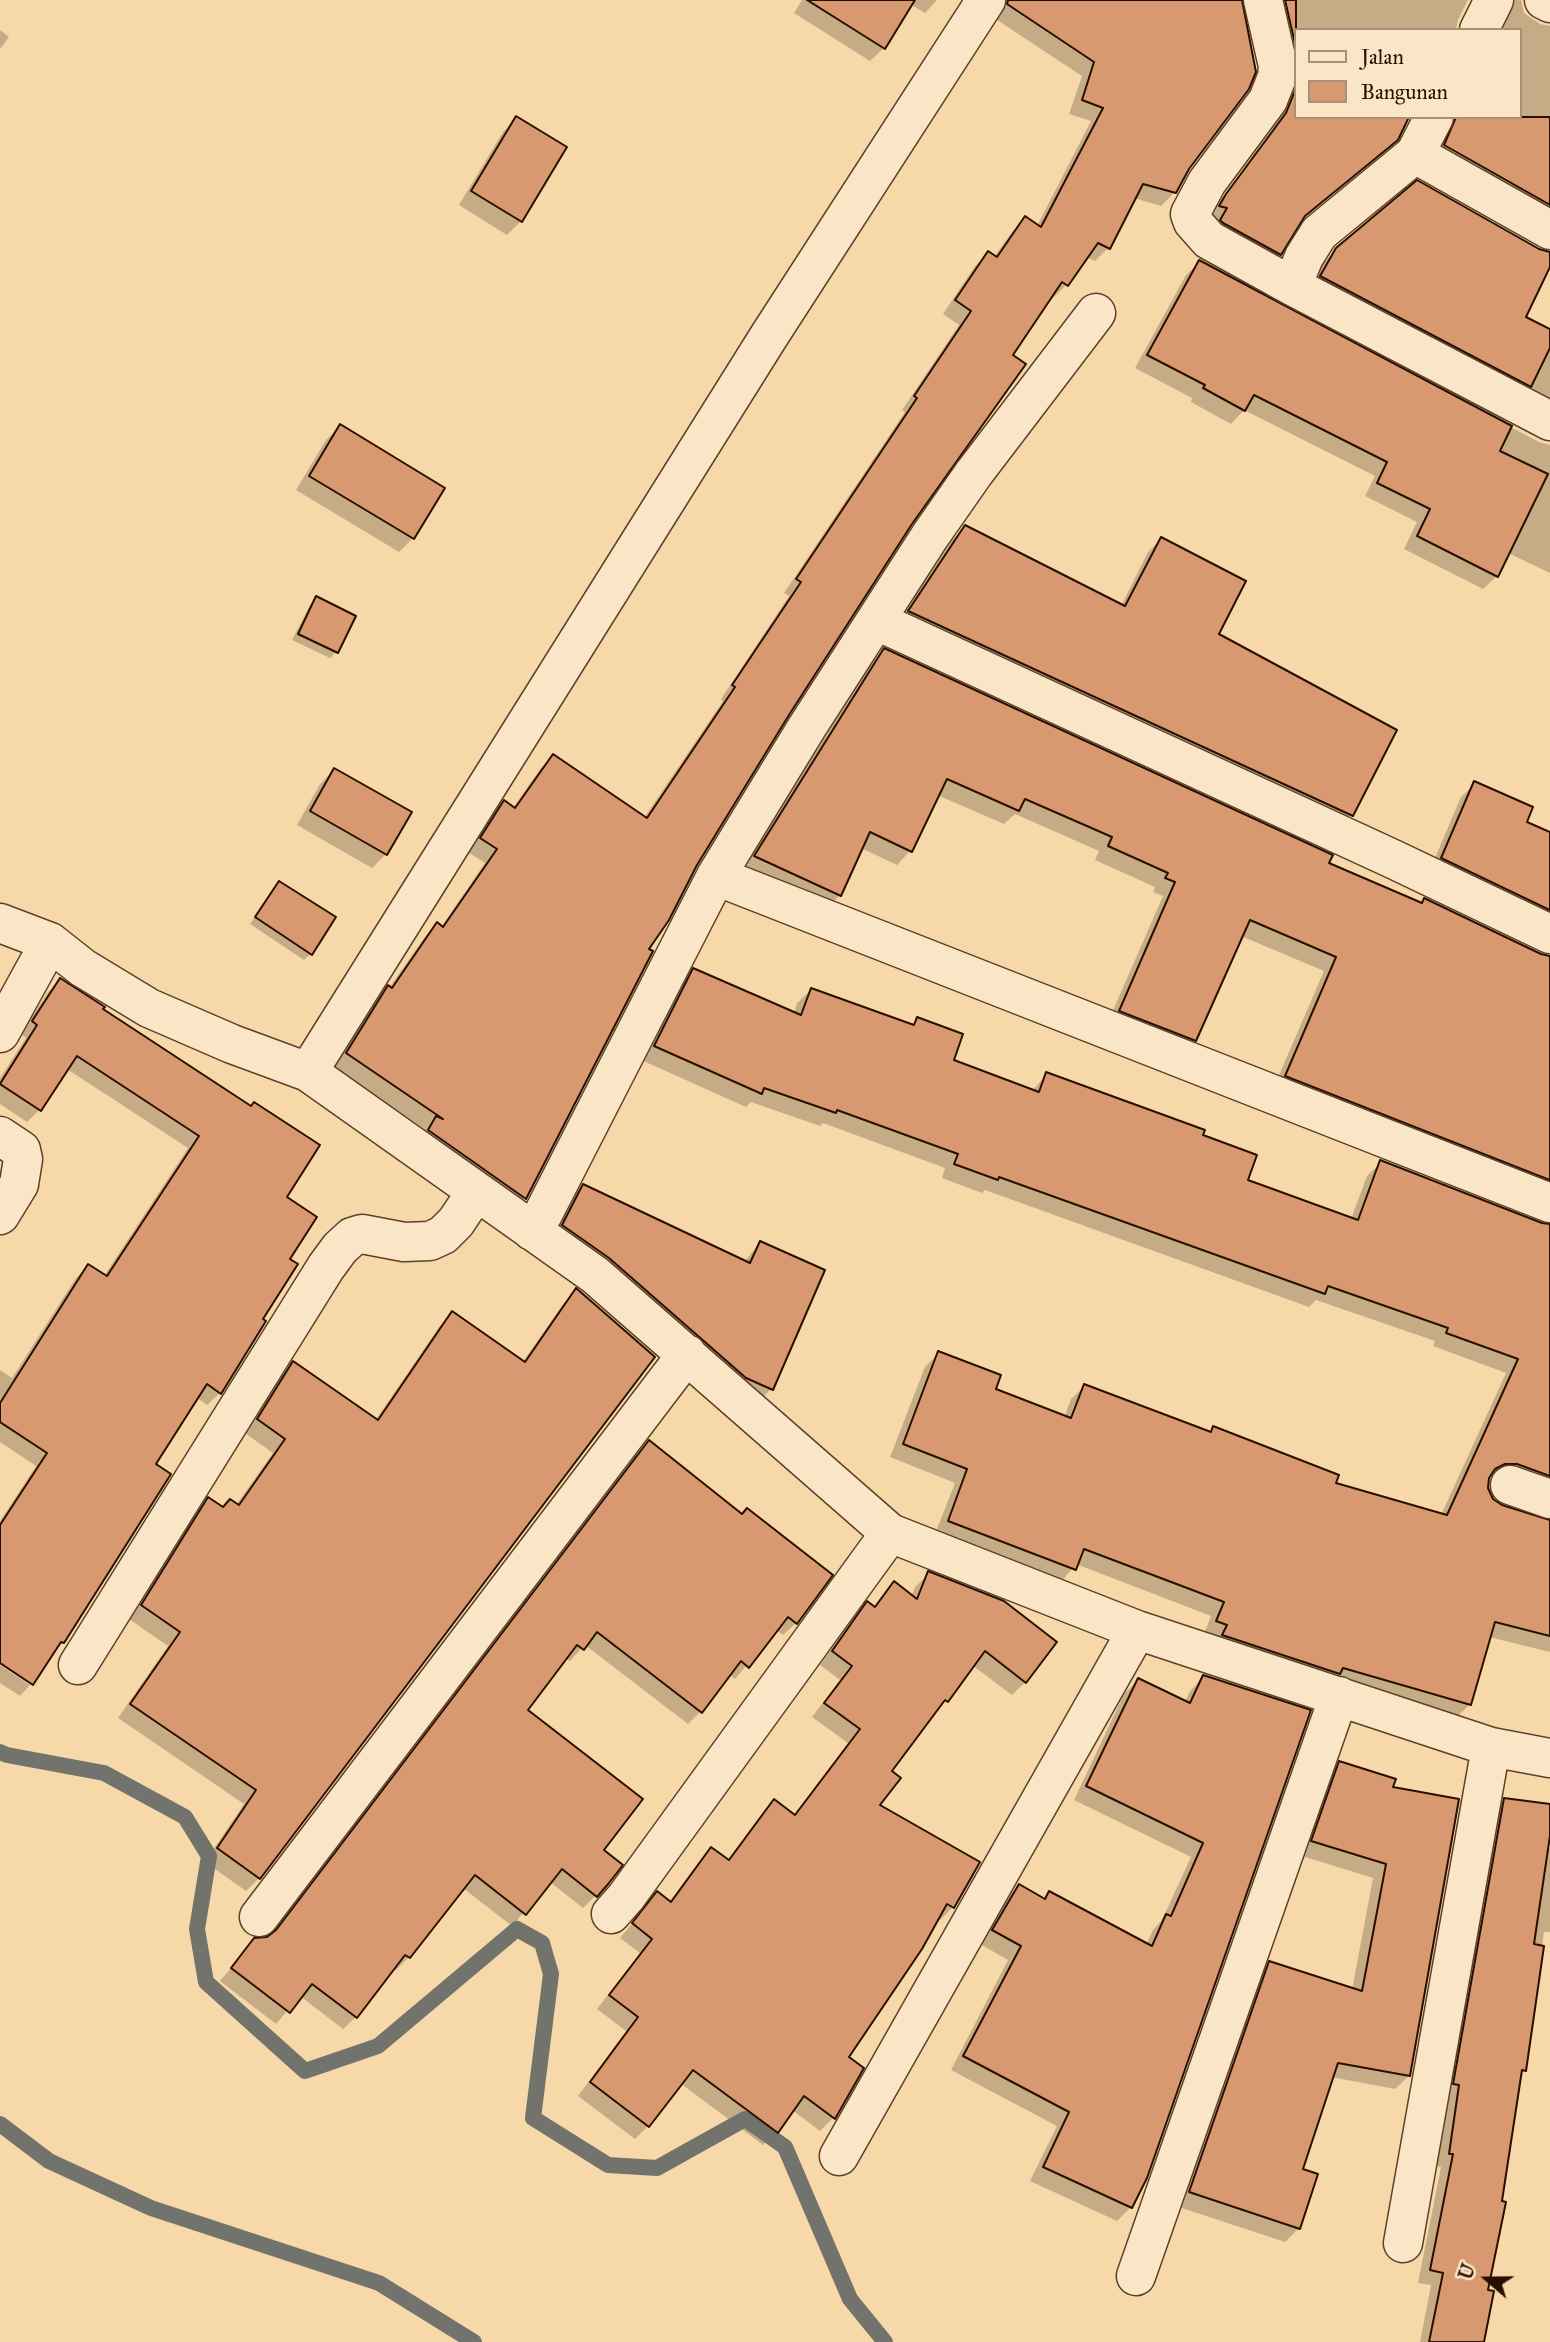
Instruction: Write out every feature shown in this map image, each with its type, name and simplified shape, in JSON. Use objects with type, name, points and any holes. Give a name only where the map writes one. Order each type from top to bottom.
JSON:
[{"type":"street","points":[[308,1072],[769,336],[986,0]]},
{"type":"street","points":[[1263,0],[1278,66],[1277,77],[1268,100],[1207,182],[1192,207],[1190,214],[1193,222],[1209,240],[1550,421]]},
{"type":"street","points":[[1480,28],[1494,0]]},
{"type":"street","points":[[1544,0],[1550,4]]},
{"type":"street","points":[[1292,286],[1304,257],[1319,233],[1415,154],[1433,119]]},
{"type":"street","points":[[1415,154],[1550,230]]},
{"type":"street","points":[[532,1231],[716,876],[807,727],[930,536],[974,473],[1096,313]]},
{"type":"street","points":[[877,621],[1550,934]]},
{"type":"street","points":[[716,876],[1550,1203]]},
{"type":"street","points":[[0,923],[50,942],[83,968],[149,1008],[232,1044],[308,1072],[594,1275],[890,1533],[1138,1630],[1491,1747],[1550,1758]]},
{"type":"street","points":[[0,1033],[50,942]]},
{"type":"street","points":[[0,1136],[21,1150],[23,1159],[19,1184],[0,1215]]},
{"type":"street","points":[[78,1665],[341,1248],[352,1237],[362,1234],[404,1242],[430,1241],[443,1235],[456,1223],[476,1192]]},
{"type":"street","points":[[259,1917],[687,1354]]},
{"type":"street","points":[[1510,1485],[1550,1499]]},
{"type":"street","points":[[611,1914],[890,1533]]},
{"type":"street","points":[[839,2156],[1138,1630]]},
{"type":"street","points":[[1136,2276],[1339,1696]]},
{"type":"street","points":[[1403,2243],[1491,1747]]},
{"type":"building","points":[[807,0],[915,0],[885,49]]},
{"type":"building","points":[[1008,0],[1242,0],[1256,72],[1249,89],[1189,169],[1176,193],[1143,184],[1110,249],[1098,243],[1068,286],[1062,282],[1013,355],[1026,364],[912,524],[789,715],[697,865],[669,920],[649,949],[653,951],[526,1199],[428,1130],[436,1116],[443,1119],[346,1053],[388,985],[392,988],[437,922],[443,927],[497,849],[480,838],[504,800],[515,808],[553,754],[647,818],[735,687],[732,685],[801,582],[796,579],[917,398],[914,396],[971,311],[955,300],[988,251],[997,257],[1025,216],[1041,227],[1103,108],[1082,100],[1094,62],[1007,4]]},
{"type":"building","points":[[1285,0],[1296,0],[1294,39]]},
{"type":"building","points":[[1294,93],[1294,119],[1408,119],[1398,140],[1305,216],[1281,255],[1223,223],[1220,220],[1227,208],[1219,206],[1286,113]]},
{"type":"building","points":[[516,116],[567,147],[522,222],[471,191]]},
{"type":"building","points":[[1550,117],[1550,205],[1444,145],[1455,119]]},
{"type":"building","points":[[1417,180],[1539,249],[1550,252],[1550,267],[1526,317],[1550,329],[1550,348],[1531,387],[1320,276],[1336,248]]},
{"type":"building","points":[[1199,260],[1512,426],[1500,451],[1548,474],[1498,577],[1417,536],[1430,509],[1377,483],[1387,462],[1254,395],[1245,411],[1203,388],[1205,385],[1147,355]]},
{"type":"building","points":[[340,424],[445,488],[414,539],[309,476]]},
{"type":"building","points":[[965,525],[1125,606],[1161,537],[1246,581],[1219,634],[1397,730],[1353,816],[908,611]]},
{"type":"building","points":[[316,596],[356,616],[338,653],[298,634]]},
{"type":"building","points":[[884,648],[1333,855],[1329,863],[1422,903],[1424,898],[1550,956],[1550,1180],[1285,1076],[1336,957],[1250,920],[1196,1041],[1119,1011],[1175,882],[1165,878],[1168,873],[1108,846],[1112,837],[1025,799],[1019,811],[947,779],[912,852],[870,832],[841,896],[754,856]]},
{"type":"building","points":[[334,768],[412,812],[387,855],[310,811]]},
{"type":"building","points":[[1474,781],[1533,807],[1527,822],[1550,832],[1550,910],[1441,858]]},
{"type":"building","points":[[279,881],[336,917],[312,955],[255,917]]},
{"type":"building","points":[[693,968],[801,1015],[811,988],[914,1025],[917,1017],[963,1034],[954,1060],[1039,1092],[1046,1072],[1205,1130],[1203,1135],[1257,1155],[1248,1180],[1358,1220],[1380,1160],[1550,1224],[1550,1476],[1517,1464],[1505,1464],[1495,1469],[1489,1478],[1488,1488],[1493,1499],[1502,1505],[1550,1520],[1550,1636],[1495,1622],[1471,1705],[1343,1668],[1340,1674],[1222,1635],[1227,1625],[1216,1621],[1224,1602],[1084,1549],[1076,1570],[948,1521],[967,1469],[903,1444],[938,1351],[1001,1375],[996,1389],[1071,1418],[1084,1384],[1211,1432],[1213,1426],[1339,1475],[1336,1483],[1447,1515],[1518,1359],[1446,1333],[1448,1328],[1328,1286],[1325,1294],[999,1177],[998,1180],[954,1164],[958,1154],[837,1110],[836,1113],[764,1088],[762,1094],[654,1046]]},
{"type":"building","points":[[60,978],[251,1106],[254,1102],[320,1145],[287,1197],[317,1217],[290,1259],[298,1264],[221,1394],[207,1384],[156,1464],[171,1474],[64,1643],[61,1642],[33,1685],[0,1663],[0,1525],[47,1453],[0,1422],[0,1403],[88,1264],[107,1276],[199,1136],[77,1056],[41,1111],[0,1084],[37,1025],[32,1021]]},
{"type":"building","points":[[583,1184],[750,1263],[760,1241],[825,1270],[773,1390],[746,1378],[609,1258],[562,1225]]},
{"type":"building","points":[[576,1288],[655,1357],[260,1879],[217,1848],[256,1790],[130,1704],[180,1632],[141,1605],[208,1497],[223,1507],[230,1499],[239,1505],[285,1439],[257,1419],[293,1361],[378,1420],[452,1311],[525,1362]]},
{"type":"building","points":[[649,1440],[742,1514],[747,1508],[833,1575],[797,1624],[788,1617],[749,1668],[741,1661],[702,1713],[597,1632],[584,1650],[577,1645],[528,1710],[643,1799],[604,1850],[623,1865],[609,1883],[597,1897],[562,1869],[526,1915],[475,1875],[410,1958],[405,1955],[357,2018],[312,1984],[290,2013],[231,1968],[254,1938],[267,1937],[276,1930]]},
{"type":"building","points":[[928,1571],[1004,1601],[1057,1642],[1026,1683],[985,1651],[892,1771],[901,1778],[880,1805],[980,1862],[954,1908],[947,1904],[922,1949],[849,2057],[864,2068],[835,2119],[804,2096],[778,2133],[693,2070],[649,2127],[590,2082],[638,2017],[609,1995],[652,1939],[632,1923],[657,1891],[671,1902],[711,1847],[729,1860],[774,1799],[795,1815],[860,1729],[824,1703],[852,1666],[832,1651],[867,1601],[875,1607],[894,1581],[917,1599]]},
{"type":"building","points":[[1203,1675],[1311,1710],[1147,2178],[1132,2208],[1043,2167],[1069,2112],[963,2056],[1021,1946],[992,1930],[1019,1884],[1045,1899],[1049,1891],[1152,1946],[1166,1914],[1171,1916],[1203,1843],[1086,1786],[1138,1678],[1190,1703]]},
{"type":"building","points":[[1339,1761],[1396,1779],[1393,1787],[1459,1799],[1410,2076],[1338,2063],[1303,2169],[1318,2174],[1300,2229],[1189,2192],[1269,1961],[1362,1991],[1386,1864],[1311,1841]]},
{"type":"building","points":[[1504,1798],[1550,1804],[1550,1836],[1534,1944],[1544,1946],[1526,2071],[1522,2070],[1502,2201],[1506,2202],[1488,2290],[1494,2291],[1484,2342],[1429,2342],[1443,2273],[1430,2270],[1453,2154],[1449,2154],[1459,2085],[1453,2084]]},
{"type":"waterway","points":[[0,1752],[104,1773],[185,1817],[209,1856],[197,1929],[206,1982],[305,2071],[378,2046],[517,1929],[542,1943],[551,1974],[533,2118],[608,2165],[657,2168],[745,2119],[785,2147],[850,2299],[885,2342]]},
{"type":"waterway","points":[[0,2124],[49,2161],[151,2208],[379,2283],[474,2342]]}]
